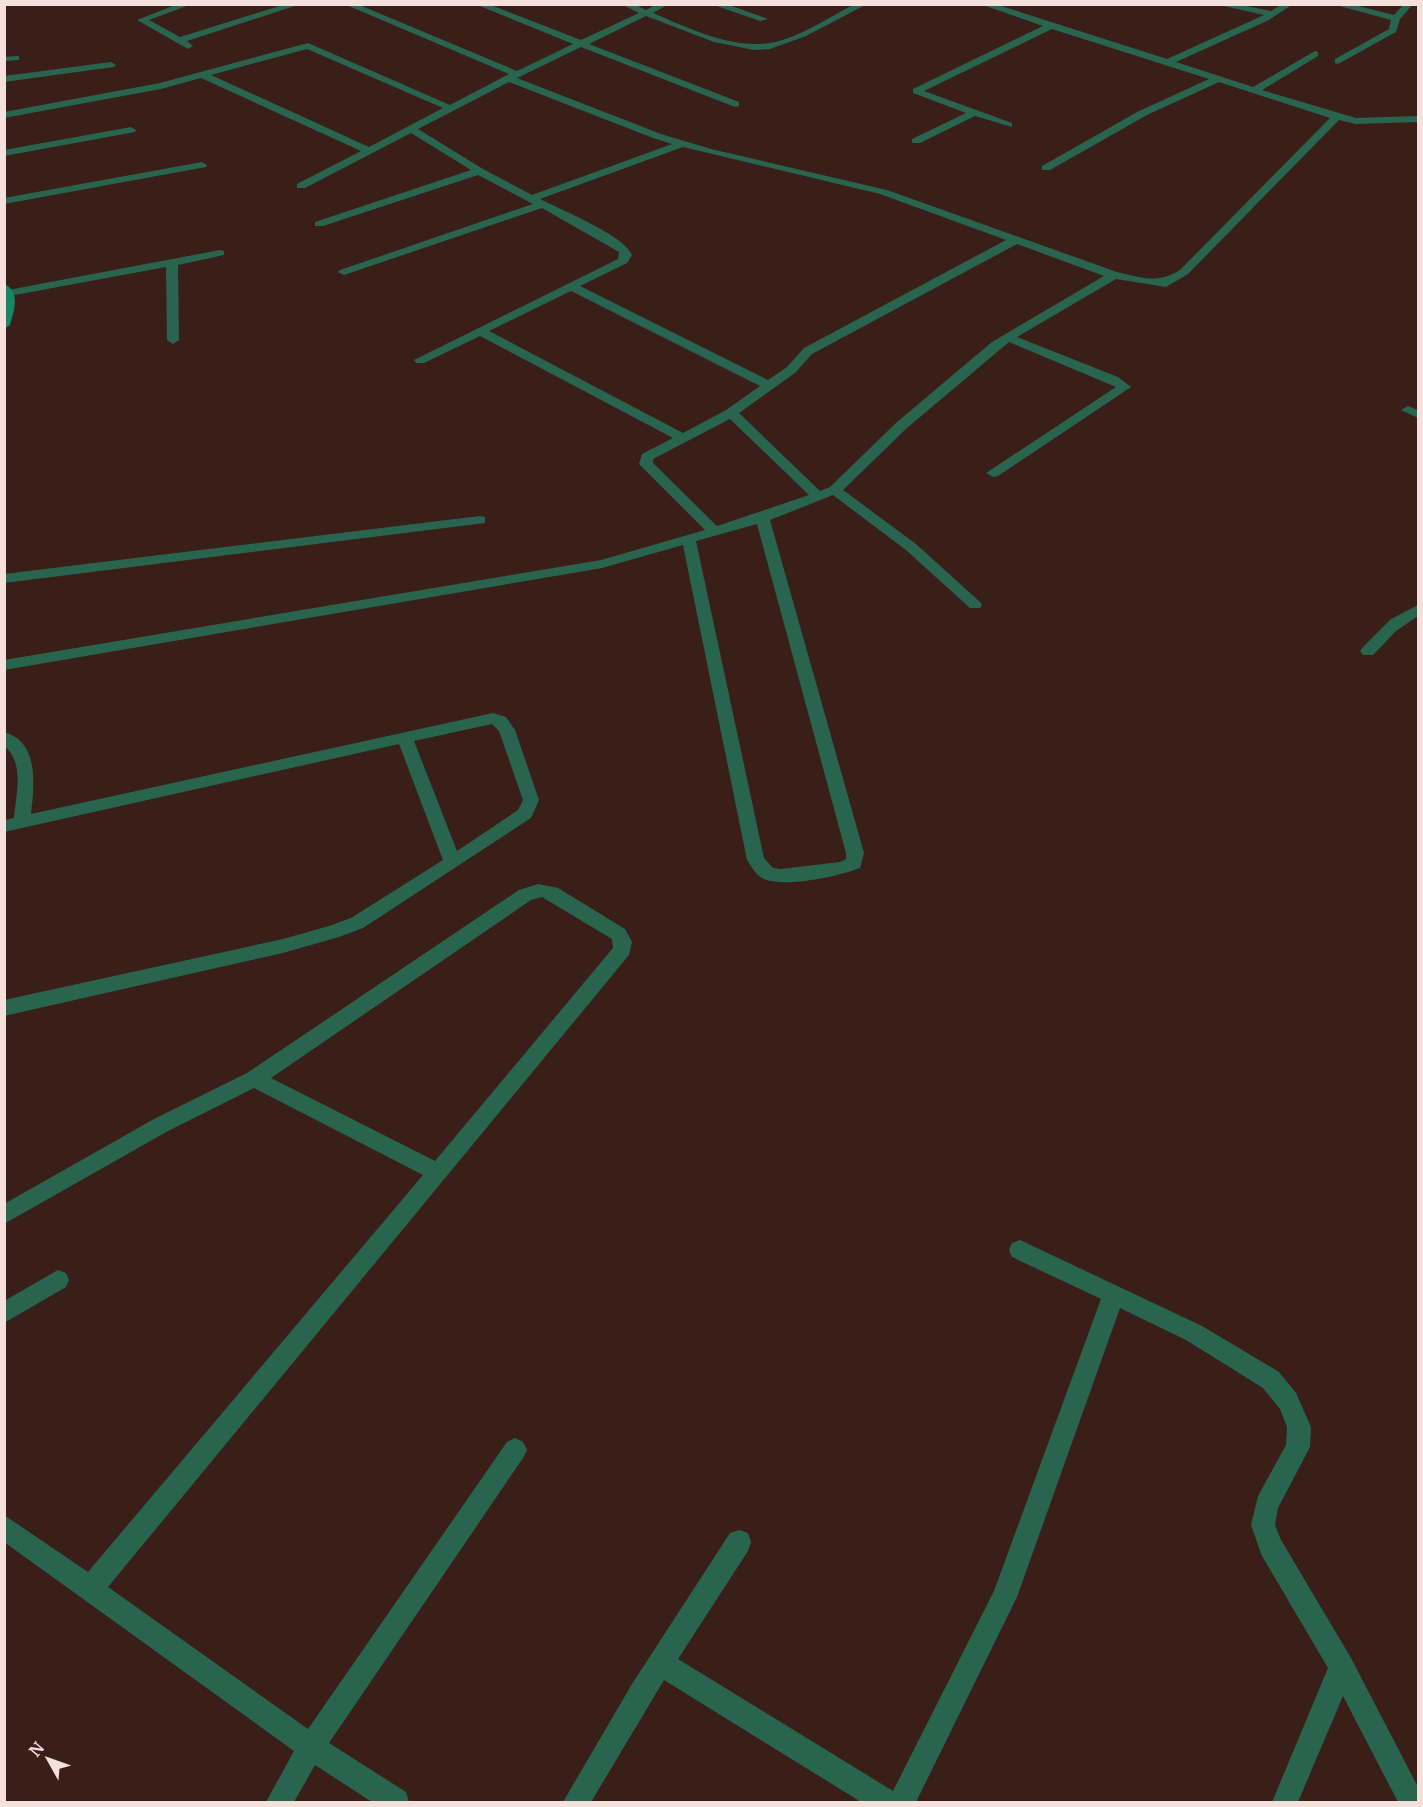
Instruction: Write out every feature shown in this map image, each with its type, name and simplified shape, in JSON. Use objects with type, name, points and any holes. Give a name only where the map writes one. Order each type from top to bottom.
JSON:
[{"type":"street","points":[[188,4],[142,20],[192,48]]},
{"type":"street","points":[[178,41],[297,4]]},
{"type":"street","points":[[348,4],[585,109],[681,144],[849,182],[1017,239],[1114,275],[1155,283],[1177,278],[1337,117]]},
{"type":"street","points":[[479,4],[579,45],[735,104]]},
{"type":"street","points":[[625,4],[732,44],[752,48],[772,46],[863,4]]},
{"type":"street","points":[[301,186],[413,130],[512,76],[665,4]]},
{"type":"street","points":[[716,4],[764,19]]},
{"type":"street","points":[[984,4],[1337,117],[1356,121],[1419,119]]},
{"type":"street","points":[[1219,4],[1273,14]]},
{"type":"street","points":[[1167,63],[1273,14],[1288,4]]},
{"type":"street","points":[[1336,4],[1396,18]]},
{"type":"street","points":[[1338,61],[1393,30],[1396,18],[1409,4]]},
{"type":"street","points":[[1008,125],[916,91],[1050,26]]},
{"type":"street","points":[[4,115],[204,76],[308,46],[450,108]]},
{"type":"street","points":[[1253,91],[1315,54]]},
{"type":"street","points":[[4,79],[111,65]]},
{"type":"street","points":[[204,76],[370,151]]},
{"type":"street","points":[[1046,168],[1143,113],[1218,79]]},
{"type":"street","points":[[916,141],[974,113]]},
{"type":"street","points":[[4,153],[131,130]]},
{"type":"street","points":[[413,130],[479,171],[608,239],[624,250],[626,255],[623,261],[420,360]]},
{"type":"street","points":[[344,272],[536,202],[681,144]]},
{"type":"street","points":[[4,201],[202,165]]},
{"type":"street","points":[[319,224],[479,171]]},
{"type":"street","points":[[715,532],[645,461],[647,457],[730,413],[796,366],[802,355],[808,351],[1017,239]]},
{"type":"street","points":[[4,325],[7,297],[220,253]]},
{"type":"street","points":[[172,262],[173,339]]},
{"type":"street","points":[[4,665],[602,564],[690,541],[762,518],[835,490],[902,425],[1007,337],[1114,275]]},
{"type":"street","points":[[570,286],[770,386]]},
{"type":"street","points":[[480,331],[684,439]]},
{"type":"street","points":[[993,473],[1125,387],[1114,380],[1007,337]]},
{"type":"street","points":[[730,413],[819,497]]},
{"type":"street","points":[[835,490],[911,547],[975,605]]},
{"type":"street","points":[[690,541],[739,789],[756,860],[767,873],[781,876],[842,868],[854,863],[855,853],[762,518]]},
{"type":"street","points":[[4,579],[480,520]]},
{"type":"street","points":[[1368,651],[1385,630],[1419,610]]},
{"type":"street","points":[[4,737],[20,748],[26,761],[13,824],[493,718],[500,721],[507,730],[531,800],[525,814],[453,863],[357,923],[283,946],[4,1008]]},
{"type":"street","points":[[405,738],[453,863]]},
{"type":"street","points":[[4,1215],[145,1134],[254,1079],[525,895],[543,889],[552,893],[619,934],[623,942],[622,950],[92,1587]]},
{"type":"street","points":[[254,1079],[438,1172]]},
{"type":"street","points":[[1020,1250],[1194,1333],[1270,1380],[1288,1401],[1299,1427],[1298,1447],[1267,1505],[1263,1525],[1271,1547],[1342,1667],[1412,1803]]},
{"type":"street","points":[[4,1313],[58,1280]]},
{"type":"street","points":[[902,1803],[1004,1597],[1113,1296]]},
{"type":"street","points":[[279,1803],[311,1747],[515,1450]]},
{"type":"street","points":[[4,1527],[92,1587],[311,1747],[396,1803]]},
{"type":"street","points":[[576,1803],[660,1663],[739,1542]]},
{"type":"street","points":[[660,1663],[885,1803]]},
{"type":"street","points":[[1286,1803],[1342,1667]]},
{"type":"lane","points":[[4,59],[16,58]]}]
